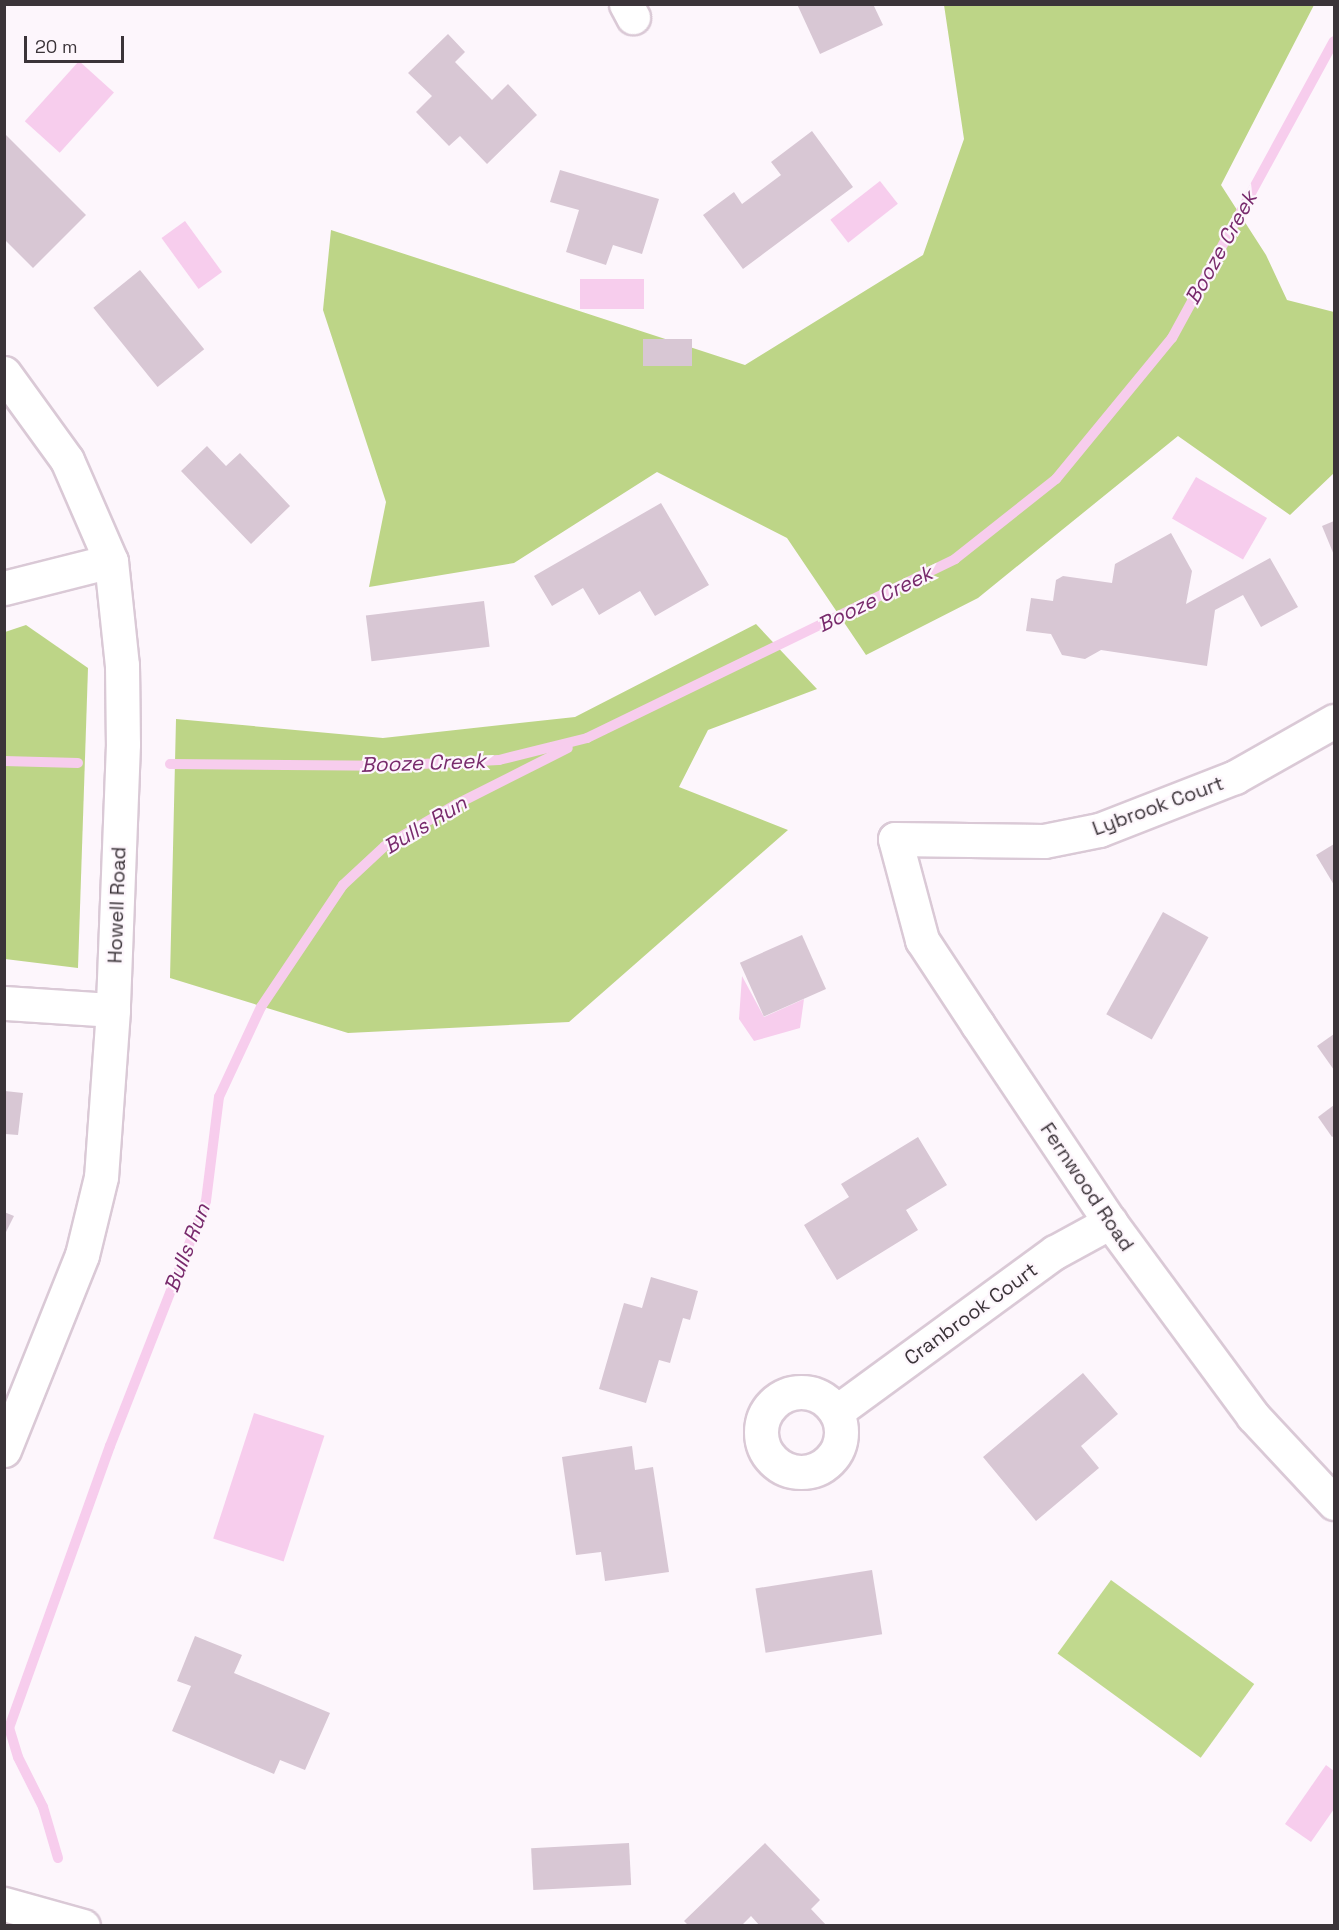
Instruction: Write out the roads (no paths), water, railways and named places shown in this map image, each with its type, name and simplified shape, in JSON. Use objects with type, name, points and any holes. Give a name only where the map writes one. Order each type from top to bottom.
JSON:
[{"type":"street","name":"Howell Road","points":[[4,374],[67,460],[111,561],[122,665],[123,744],[106,1132],[93,1213],[70,1288],[4,1450]]},
{"type":"street","points":[[4,588],[111,561]]},
{"type":"street","name":"Lybrook Court","points":[[896,839],[1044,841],[1099,830],[1235,777],[1335,721]]},
{"type":"street","name":"Fernwood Road","points":[[896,839],[922,940],[1110,1222],[1253,1416],[1335,1503]]},
{"type":"street","points":[[4,1003],[113,1010]]},
{"type":"street","name":"Cranbrook Court","points":[[836,1412],[1055,1252],[1110,1222]]},
{"type":"street","points":[[4,1904],[83,1926]]},
{"type":"waterway","name":"Booze Creek","points":[[170,764],[382,766],[499,760],[587,738],[955,559],[1056,479],[1172,338],[1334,41]]},
{"type":"waterway","name":"Bulls Run","points":[[58,1858],[43,1807],[18,1757],[9,1728],[110,1446],[206,1201],[219,1097],[261,1007],[343,885],[385,846],[457,804],[568,748]]},
{"type":"waterway","name":"Booze Creek","points":[[4,761],[78,763]]}]
